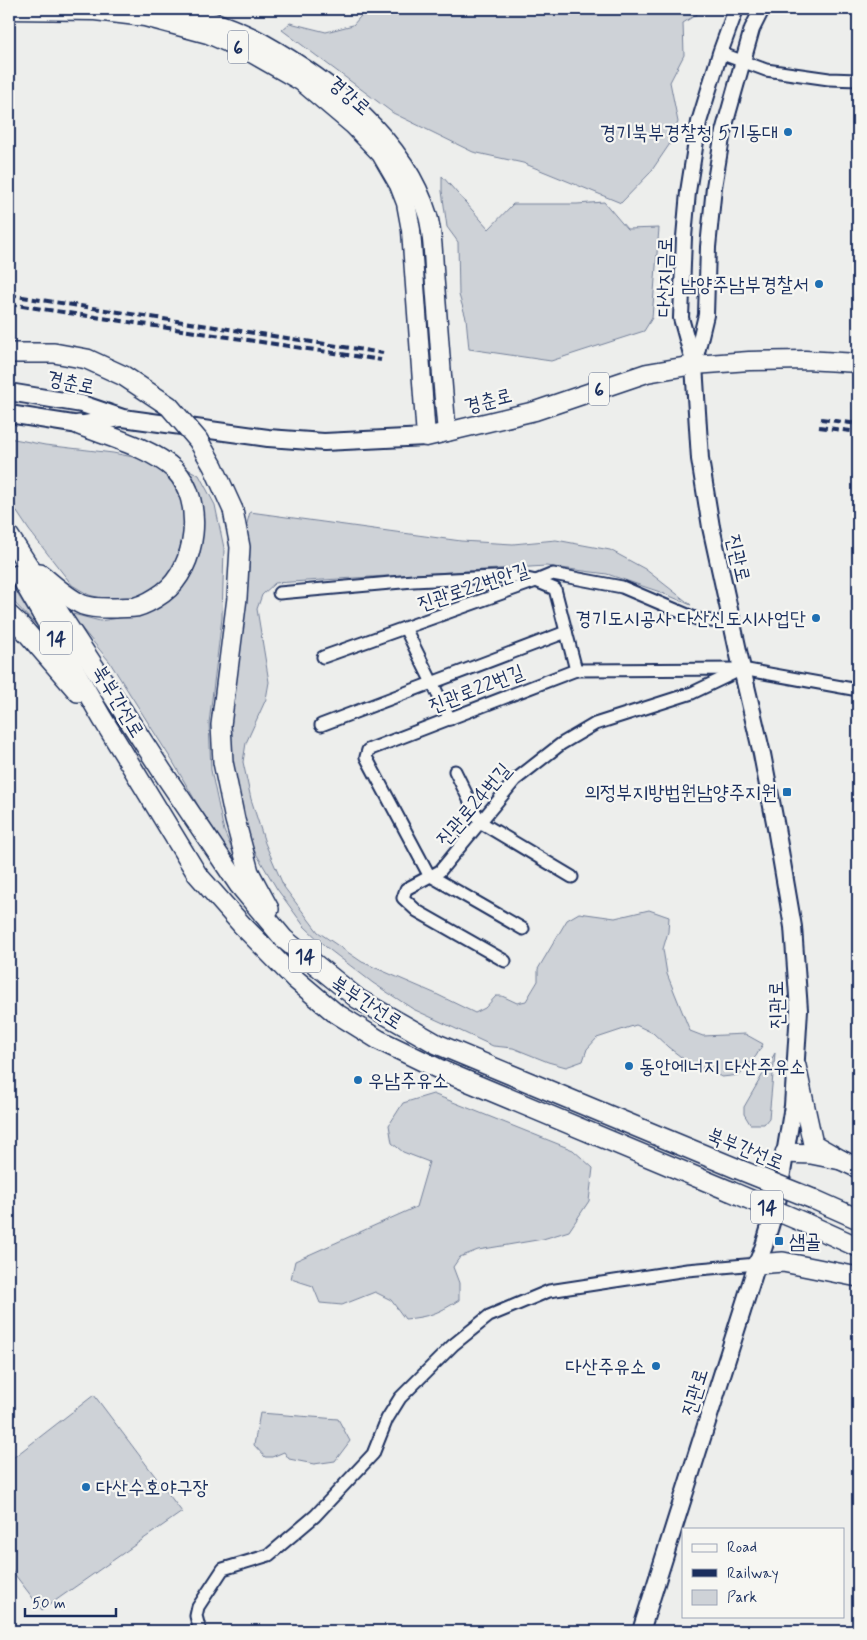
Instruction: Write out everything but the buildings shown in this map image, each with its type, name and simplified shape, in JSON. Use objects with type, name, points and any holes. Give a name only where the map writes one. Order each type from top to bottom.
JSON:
[{"type":"highway","points":[[9,353],[54,354],[87,358],[124,376],[169,406],[198,440],[214,466],[233,510],[240,547],[237,598],[221,725],[223,762],[235,820],[249,872],[284,939]]},
{"type":"highway","points":[[16,560],[84,606],[103,608],[137,607],[164,593],[179,576],[191,551],[194,519],[188,490],[175,471],[155,456],[80,425]]},
{"type":"highway","name":"북부간선로","points":[[9,536],[21,577],[102,718],[196,874],[242,925],[295,979],[334,1012],[380,1040],[443,1071],[730,1191],[858,1247]]},
{"type":"highway","name":"북부간선로","points":[[16,560],[239,885],[284,939],[358,999],[437,1044],[858,1219]]},
{"type":"highway","points":[[9,615],[21,626],[102,718]]},
{"type":"highway","points":[[796,1066],[813,1144],[858,1168]]},
{"type":"highway","points":[[785,1153],[811,1154],[841,1160]]},
{"type":"highway","points":[[757,1264],[783,1262],[858,1277]]},
{"type":"main road","name":"경강로","points":[[173,9],[208,19],[260,42],[319,79],[360,114],[397,154],[416,184],[430,223],[447,432]]},
{"type":"main road","name":"경강로","points":[[9,10],[95,11],[145,16],[208,34],[253,54],[302,82],[353,125],[381,154],[399,185],[406,203],[411,230],[426,437]]},
{"type":"main road","name":"경춘로","points":[[9,392],[82,404],[123,418],[268,438],[324,442],[426,437],[535,411],[647,373],[694,365],[796,360],[858,363]]},
{"type":"main road","name":"진관로","points":[[641,1631],[777,1203],[794,1106],[800,1010],[793,927],[762,754],[710,527],[700,458],[694,365]]},
{"type":"main road","name":"경춘로","points":[[9,414],[80,425],[123,418]]},
{"type":"street","name":"다산지금로","points":[[694,365],[680,318],[688,192],[699,122],[720,53],[736,9]]},
{"type":"street","name":"다산지금로","points":[[694,365],[706,315],[708,247],[714,187],[723,132],[752,29],[762,9]]},
{"type":"street","points":[[720,53],[766,70],[858,80]]},
{"type":"street","points":[[279,593],[413,581],[514,576],[536,581],[553,574],[622,587],[697,619],[732,624]]},
{"type":"street","name":"진관로22번안길","points":[[322,657],[536,581],[555,589],[576,670]]},
{"type":"street","points":[[404,628],[450,719]]},
{"type":"street","points":[[321,725],[566,632]]},
{"type":"street","name":"진관로22번길","points":[[429,876],[366,757],[368,750],[576,670],[742,670],[858,690]]},
{"type":"street","name":"진관로24번길","points":[[505,961],[417,911],[403,898],[406,888],[440,871],[515,780],[561,744],[595,724],[692,693],[742,670]]},
{"type":"street","points":[[455,771],[480,822],[572,878]]},
{"type":"street","points":[[429,876],[523,929]]},
{"type":"street","points":[[200,1631],[196,1616],[198,1607],[223,1569],[269,1555],[315,1516],[373,1454],[387,1419],[400,1398],[453,1345],[489,1316],[550,1290],[687,1270],[757,1264]]},
{"type":"green space","points":[[367,9],[705,9],[683,23],[684,55],[670,82],[678,122],[669,145],[650,173],[621,203],[523,163],[473,152],[393,113],[282,30],[290,23],[326,32],[353,25]]},
{"type":"green space","points":[[442,176],[489,229],[513,204],[604,202],[627,229],[659,228],[652,318],[644,331],[551,361],[469,349],[466,318],[459,295],[458,242],[447,227]]},
{"type":"green space","points":[[9,438],[148,460],[170,474],[186,492],[189,544],[166,584],[139,597],[109,600],[89,595],[72,585],[29,530],[9,500]]},
{"type":"green space","points":[[178,464],[199,475],[215,505],[224,548],[222,618],[209,723],[211,770],[224,831],[241,870],[199,807],[109,661],[69,613],[100,621],[138,615],[172,599],[185,582],[200,552],[200,519]]},
{"type":"green space","points":[[250,512],[461,541],[513,544],[556,540],[610,550],[645,569],[691,605],[607,574],[546,566],[275,583],[262,595],[257,609],[269,682],[266,699],[246,743],[243,762],[251,799],[265,843],[284,887],[318,932],[362,962],[475,1013],[485,1008],[496,996],[502,996],[517,1003],[526,1001],[538,981],[538,969],[567,920],[579,913],[615,918],[649,910],[669,917],[668,932],[663,949],[667,974],[690,1031],[703,1036],[745,1034],[763,1044],[756,1056],[740,1075],[722,1077],[689,1063],[653,1033],[636,1025],[597,1038],[587,1049],[583,1061],[566,1067],[513,1048],[493,1046],[413,1009],[373,983],[326,947],[304,926],[277,889],[251,845],[239,801],[226,722],[242,597],[246,527]]},
{"type":"green space","points":[[9,580],[37,626],[9,597]]},
{"type":"green space","points":[[775,1053],[769,1118],[764,1124],[750,1124],[744,1114],[744,1107]]},
{"type":"green space","points":[[433,1094],[573,1150],[593,1168],[589,1201],[569,1231],[543,1239],[478,1250],[460,1257],[453,1267],[459,1283],[459,1300],[433,1314],[405,1319],[391,1300],[375,1292],[342,1305],[320,1303],[313,1286],[291,1279],[295,1261],[416,1207],[429,1162],[403,1152],[392,1143],[389,1125],[403,1103]]},
{"type":"green space","name":"다산수호야구장","points":[[94,1395],[182,1512],[42,1610],[9,1567],[9,1461]]},
{"type":"green space","points":[[260,1413],[338,1419],[350,1441],[335,1461],[314,1464],[289,1459],[284,1452],[272,1457],[265,1457],[254,1445]]},
{"type":"railway","points":[[9,295],[383,353]]},
{"type":"railway","points":[[9,304],[381,360]]},
{"type":"railway","points":[[821,419],[858,424]]},
{"type":"railway","points":[[819,427],[858,432]]},
{"type":"place","name":"경기북부경찰청 5기동대","points":[[788,132]]},
{"type":"place","name":"남양주남부경찰서","points":[[819,284]]},
{"type":"place","name":"경기도시공사 다산신도시사업단","points":[[816,618]]},
{"type":"place","name":"의정부지방법원남양주지원","points":[[787,792]]},
{"type":"place","name":"동안에너지 다산주유소","points":[[629,1066]]},
{"type":"place","name":"우남주유소","points":[[358,1080]]},
{"type":"place","name":"샘골","points":[[779,1241]]},
{"type":"place","name":"다산주유소","points":[[656,1366]]},
{"type":"place","name":"다산수호야구장","points":[[86,1487]]}]
